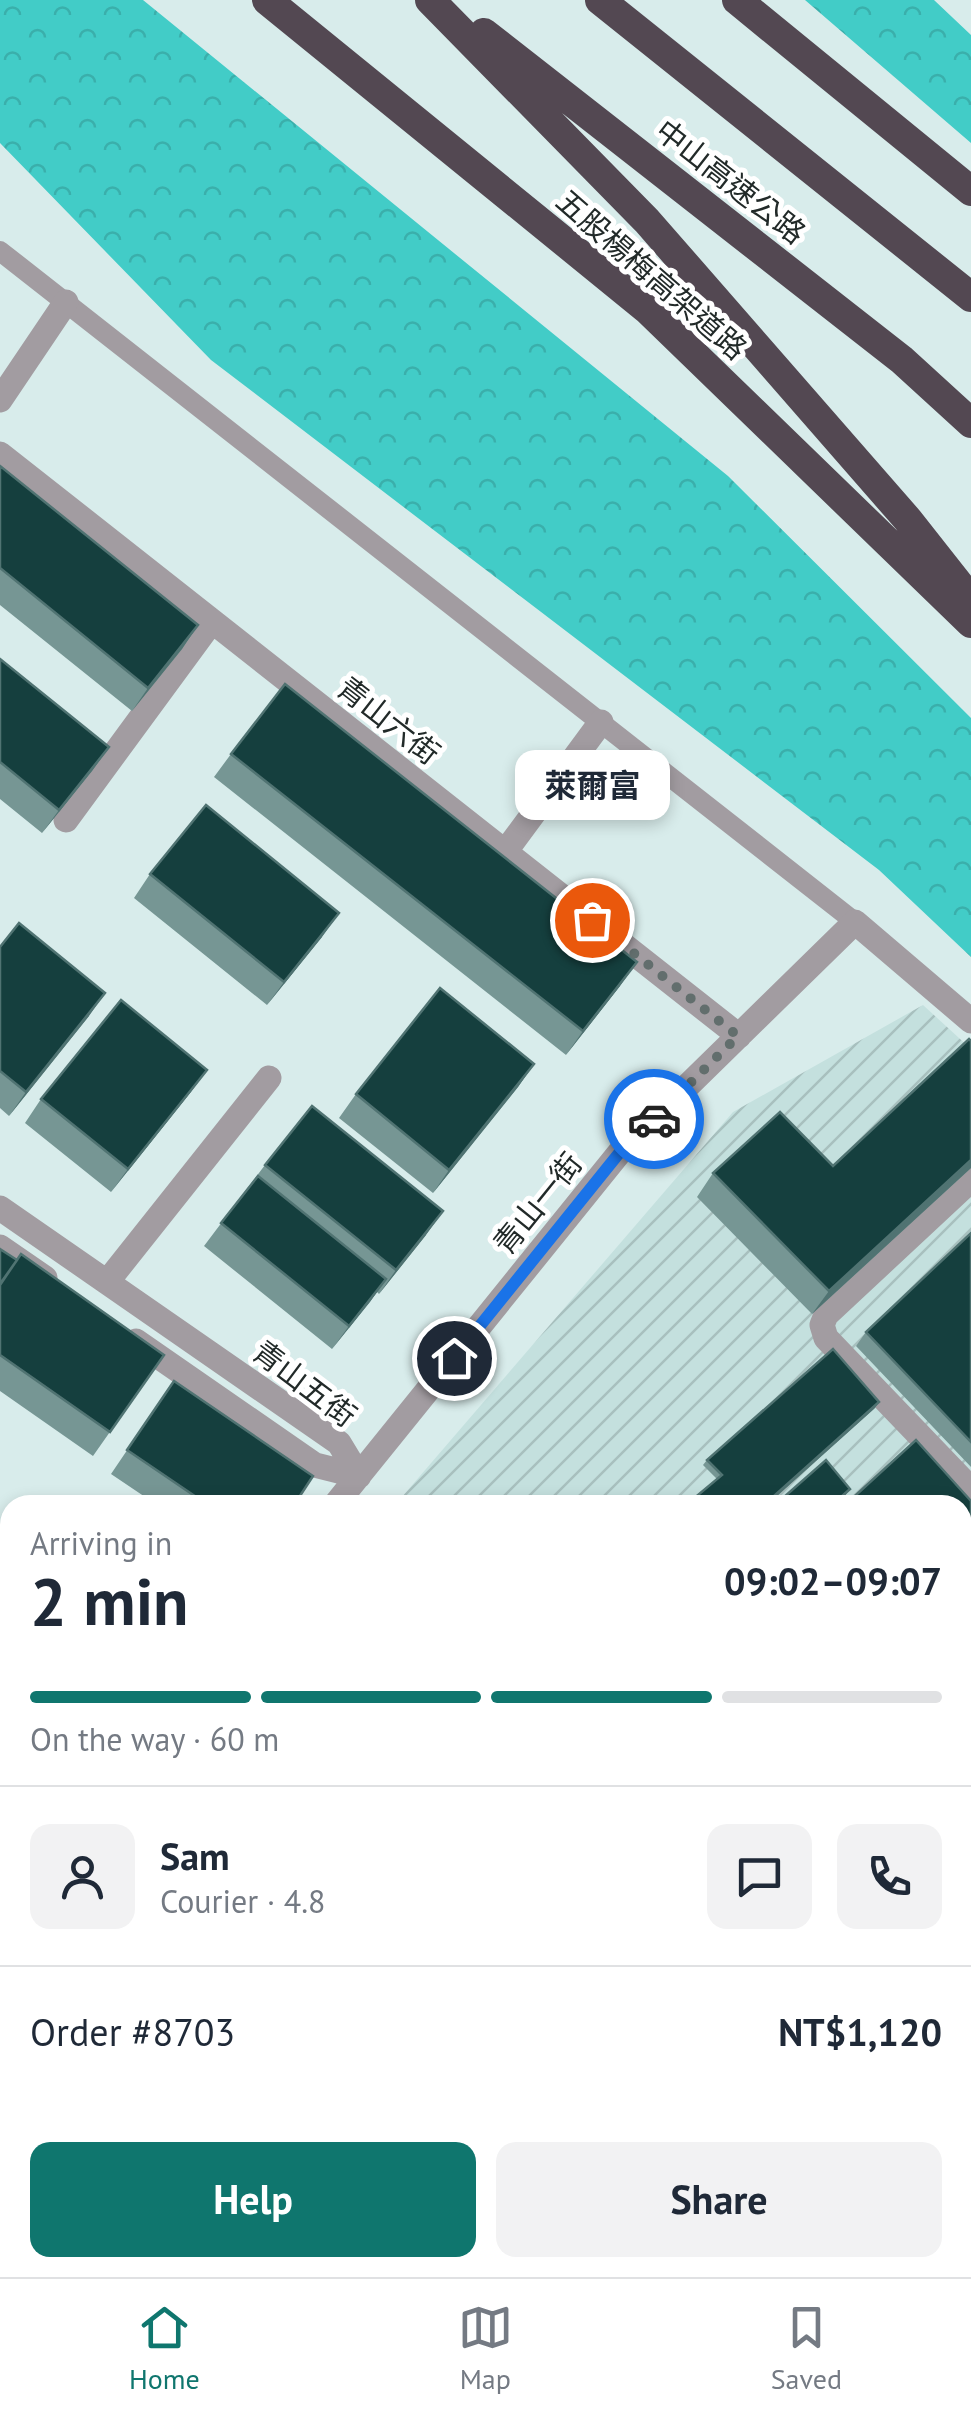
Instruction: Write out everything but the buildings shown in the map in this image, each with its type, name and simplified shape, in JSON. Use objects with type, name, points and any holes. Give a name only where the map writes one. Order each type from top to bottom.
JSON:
[{"type":"highway","name":"五股楊梅高架道路","points":[[266,0],[648,309],[971,623]]},
{"type":"highway","points":[[430,0],[647,221],[908,520],[971,600]]},
{"type":"highway","name":"中山高速公路","points":[[442,0],[902,360],[971,423]]},
{"type":"highway","name":"中山高速公路","points":[[600,0],[971,297]]},
{"type":"highway","points":[[737,0],[971,192]]},
{"type":"street","points":[[0,400],[66,302]]},
{"type":"street","name":"青山六街","points":[[0,454],[738,1036]]},
{"type":"street","points":[[66,820],[212,621]]},
{"type":"street","points":[[504,852],[601,722]]},
{"type":"street","points":[[855,922],[971,1021]]},
{"type":"street","name":"青山一街","points":[[344,1495],[620,1152],[855,922]]},
{"type":"street","points":[[107,1282],[268,1078]]},
{"type":"street","points":[[971,1180],[826,1314],[822,1325],[826,1338],[971,1489]]},
{"type":"street","name":"青山五街","points":[[0,1208],[339,1443],[359,1476]]},
{"type":"street","points":[[0,1247],[63,1290]]},
{"type":"street","name":"青山五街","points":[[110,1323],[315,1465],[359,1476]]},
{"type":"lane","points":[[0,251],[855,922]]},
{"type":"shaded area","points":[[923,1005],[971,1049],[971,1495],[404,1495],[733,1112]]},
{"type":"green space","points":[[0,0],[143,0],[728,476],[971,718],[971,957],[879,870],[211,360],[0,143]]},
{"type":"green space","points":[[805,0],[934,0],[971,35],[971,143]]},
{"type":"way so far","points":[[592,920],[738,1036],[654,1119]]},
{"type":"place","name":"萊爾富","points":[[592,920]]},
{"type":"route","points":[[454,1358],[620,1152],[654,1119]]}]
